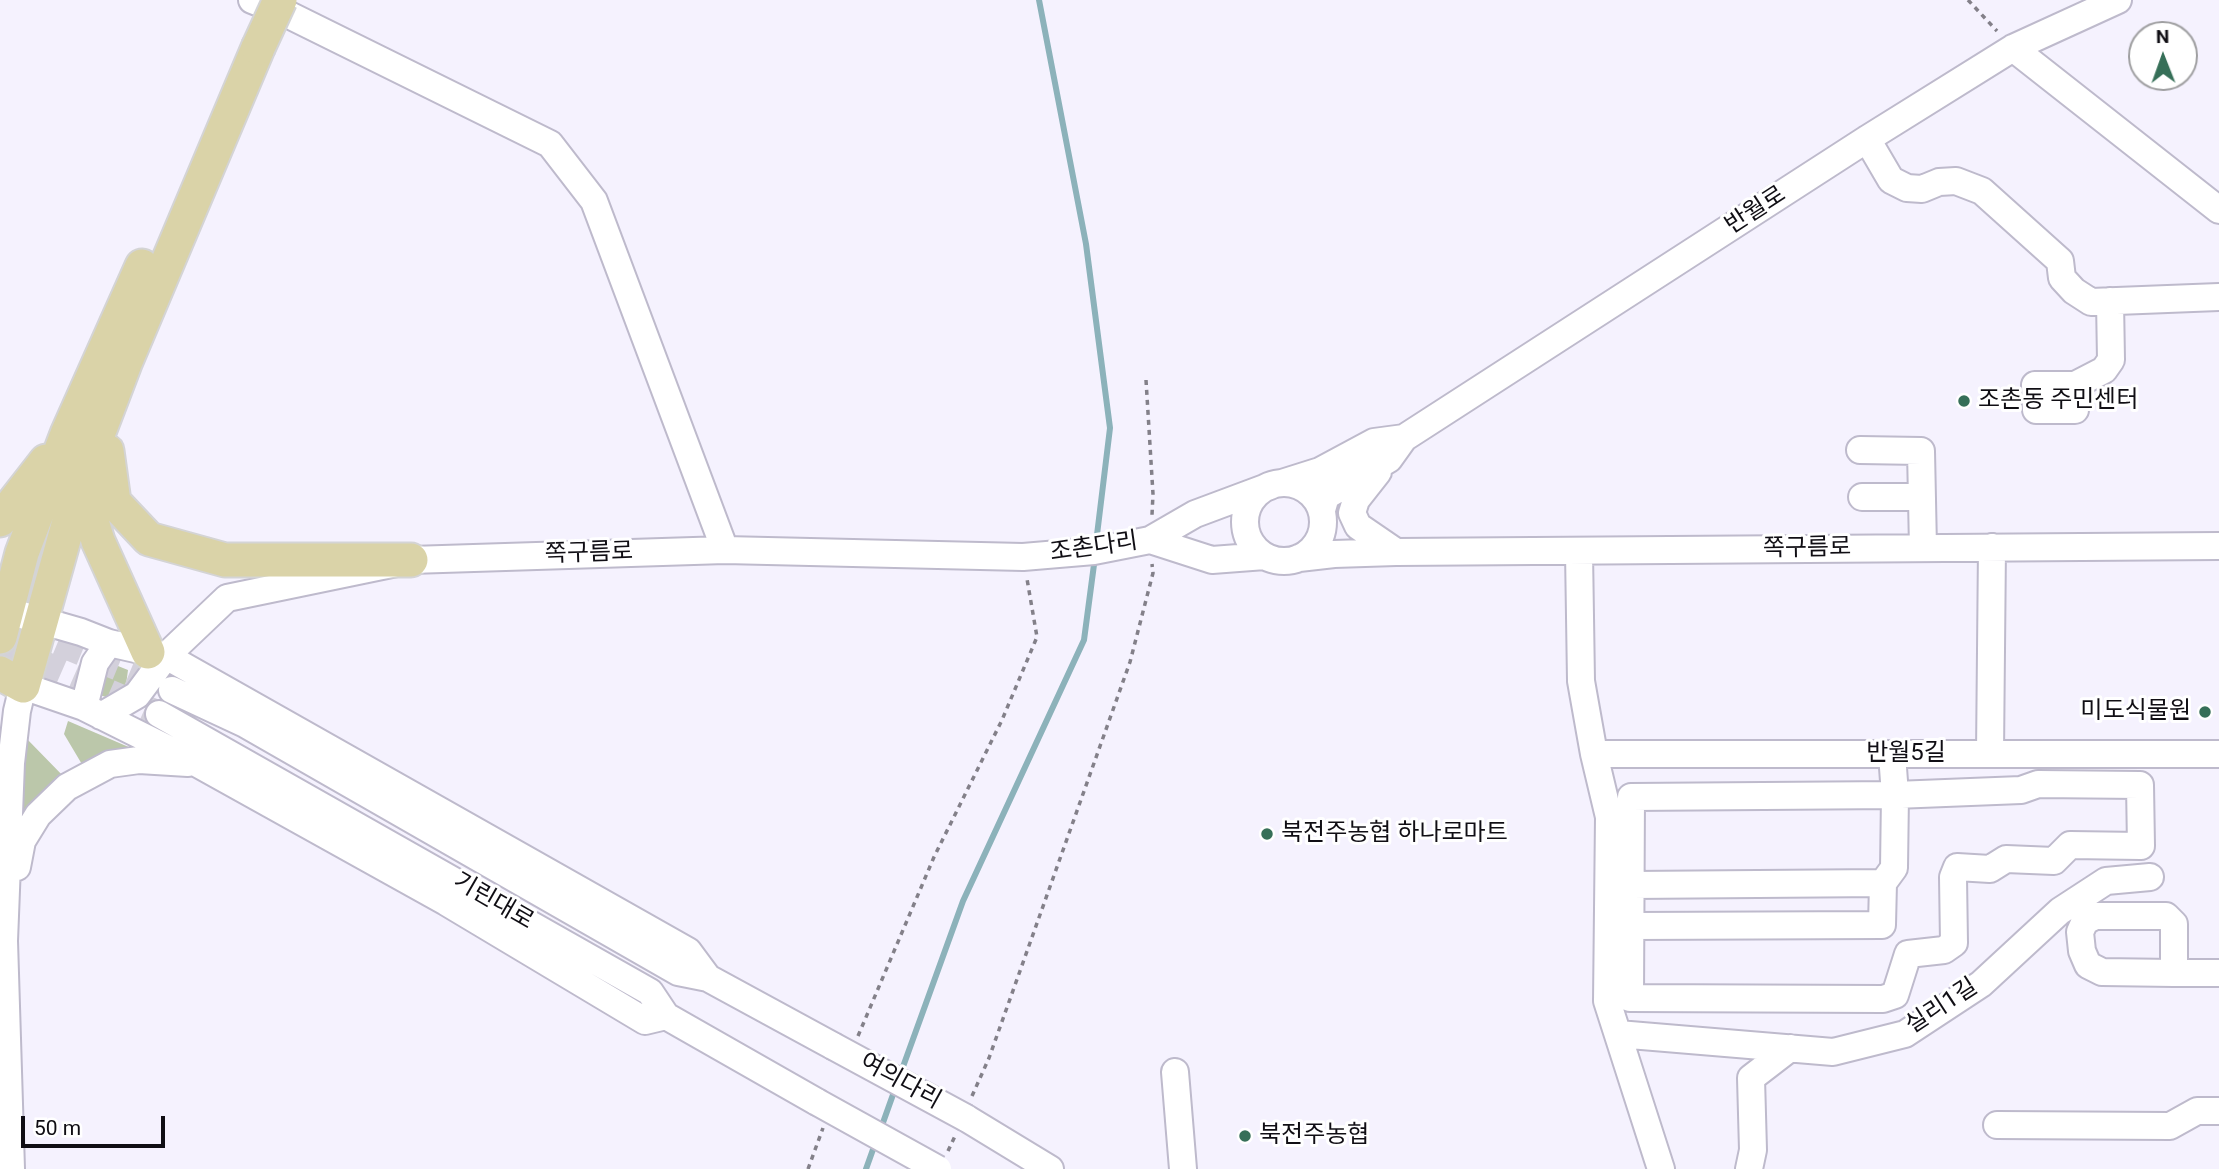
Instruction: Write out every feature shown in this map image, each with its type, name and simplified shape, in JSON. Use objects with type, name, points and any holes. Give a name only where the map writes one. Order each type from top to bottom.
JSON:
[{"type":"main road","points":[[11,679],[22,553],[126,361],[249,47],[262,0]]},
{"type":"main road","points":[[249,47],[280,0]]},
{"type":"main road","points":[[81,440],[80,482],[98,541],[157,654]]},
{"type":"main road","points":[[0,520],[81,440]]},
{"type":"main road","points":[[81,440],[107,451],[114,502],[149,538],[225,560],[411,560]]},
{"type":"main road","points":[[15,618],[80,482]]},
{"type":"street","points":[[252,0],[287,14],[550,145],[594,201],[725,550]]},
{"type":"street","name":"반월로","points":[[1404,438],[1867,139],[2013,48],[2118,0]]},
{"type":"street","points":[[2013,48],[2219,210]]},
{"type":"street","points":[[1867,139],[1891,180],[1907,188],[1922,189],[1939,182],[1956,181],[1982,191],[2060,261],[2062,278],[2091,302],[2219,297]]},
{"type":"street","points":[[2074,384],[2104,370],[2111,360],[2110,301]]},
{"type":"street","points":[[1299,558],[1317,544],[1326,496],[1389,459],[1404,438]]},
{"type":"street","points":[[1150,540],[1195,514],[1276,484],[1321,471],[1374,442],[1404,438]]},
{"type":"street","points":[[1860,450],[1921,451],[1923,548]]},
{"type":"street","points":[[1381,463],[1376,477],[1356,500],[1352,513],[1358,526],[1396,552]]},
{"type":"street","points":[[1265,556],[1249,539],[1246,514],[1259,492],[1276,484],[1295,484],[1307,490],[1316,499],[1322,516],[1337,537],[1396,552]]},
{"type":"street","points":[[1861,496],[1922,497]]},
{"type":"street","points":[[1150,540],[1212,560],[1265,556],[1288,561],[1334,554],[1396,552]]},
{"type":"street","name":"조촌다리","points":[[1030,557],[1094,551],[1150,540]]},
{"type":"street","name":"쪽구름로","points":[[1396,552],[2219,546]]},
{"type":"street","points":[[1990,754],[1992,547]]},
{"type":"street","name":"쪽구름로","points":[[93,711],[137,695],[157,654],[228,598],[411,560],[725,550],[1030,557]]},
{"type":"street","points":[[1579,552],[1581,681],[1609,817],[1607,1000],[1661,1169]]},
{"type":"street","points":[[15,618],[157,654],[688,951],[708,978]]},
{"type":"street","points":[[93,711],[95,663],[109,643]]},
{"type":"street","points":[[11,679],[93,711],[196,763],[446,902],[645,1021],[666,1016]]},
{"type":"street","points":[[11,679],[17,711],[11,763],[4,941],[11,1169]]},
{"type":"street","name":"기린대로","points":[[172,690],[245,724],[678,972],[708,978],[845,1043]]},
{"type":"street","name":"기린대로","points":[[159,714],[650,992],[666,1016],[820,1115]]},
{"type":"street","name":"반월5길","points":[[1594,754],[2219,754]]},
{"type":"street","points":[[1632,926],[1882,925],[1883,883],[1894,868],[1895,795],[1892,754]]},
{"type":"street","points":[[4,941],[22,842],[38,815],[67,787],[110,764],[139,760],[196,763]]},
{"type":"street","points":[[2038,784],[2140,785],[2141,846],[2070,845],[2054,860],[2006,859],[1990,869],[1957,867],[1953,877],[1954,943],[1944,950],[1908,954],[1895,995],[1883,999],[1630,998],[1631,797],[1895,795],[2021,790],[2038,784]]},
{"type":"street","name":"실리1길","points":[[1618,1034],[1833,1052],[1905,1034],[1980,984],[2060,911],[2106,881],[2150,877]]},
{"type":"street","points":[[1632,885],[1883,883]]},
{"type":"street","points":[[2174,973],[2219,973]]},
{"type":"street","name":"여의다리","points":[[845,1043],[963,1119]]},
{"type":"street","points":[[1749,1169],[1753,1150],[1751,1078],[1790,1048]]},
{"type":"street","points":[[1175,1072],[1183,1169]]},
{"type":"street","points":[[1997,1125],[2170,1126],[2197,1111],[2219,1111]]},
{"type":"street","points":[[820,1115],[942,1163]]},
{"type":"street","points":[[963,1119],[1050,1169]]},
{"type":"path","points":[[1968,0],[2013,48]]},
{"type":"path","points":[[942,1163],[989,1058],[1130,662],[1153,573],[1150,540],[1153,494],[1146,380]]},
{"type":"path","points":[[845,1043],[1002,720],[1037,637],[1030,557]]},
{"type":"path","points":[[808,1169],[820,1115]]},
{"type":"green space","points":[[113,664],[128,670],[126,685],[106,697],[99,695],[103,676]]},
{"type":"green space","points":[[68,721],[131,748],[83,766],[64,734]]},
{"type":"green space","points":[[27,739],[67,780],[22,823],[23,783]]},
{"type":"waterway","points":[[1039,0],[1086,244],[1110,428],[1096,543]]},
{"type":"waterway","points":[[900,1075],[963,901],[1084,640],[1095,557]]},
{"type":"waterway","points":[[880,1131],[895,1089]]},
{"type":"waterway","points":[[866,1169],[876,1141]]},
{"type":"tunnel","points":[[20,633],[46,638],[167,688]]},
{"type":"tunnel","points":[[0,652],[35,660],[159,714]]},
{"type":"place","name":"조촌동 주민센터","points":[[1964,401]]},
{"type":"place","name":"미도식물원","points":[[2205,712]]},
{"type":"place","name":"북전주농협 하나로마트","points":[[1267,834]]},
{"type":"place","name":"북전주농협","points":[[1245,1136]]}]
